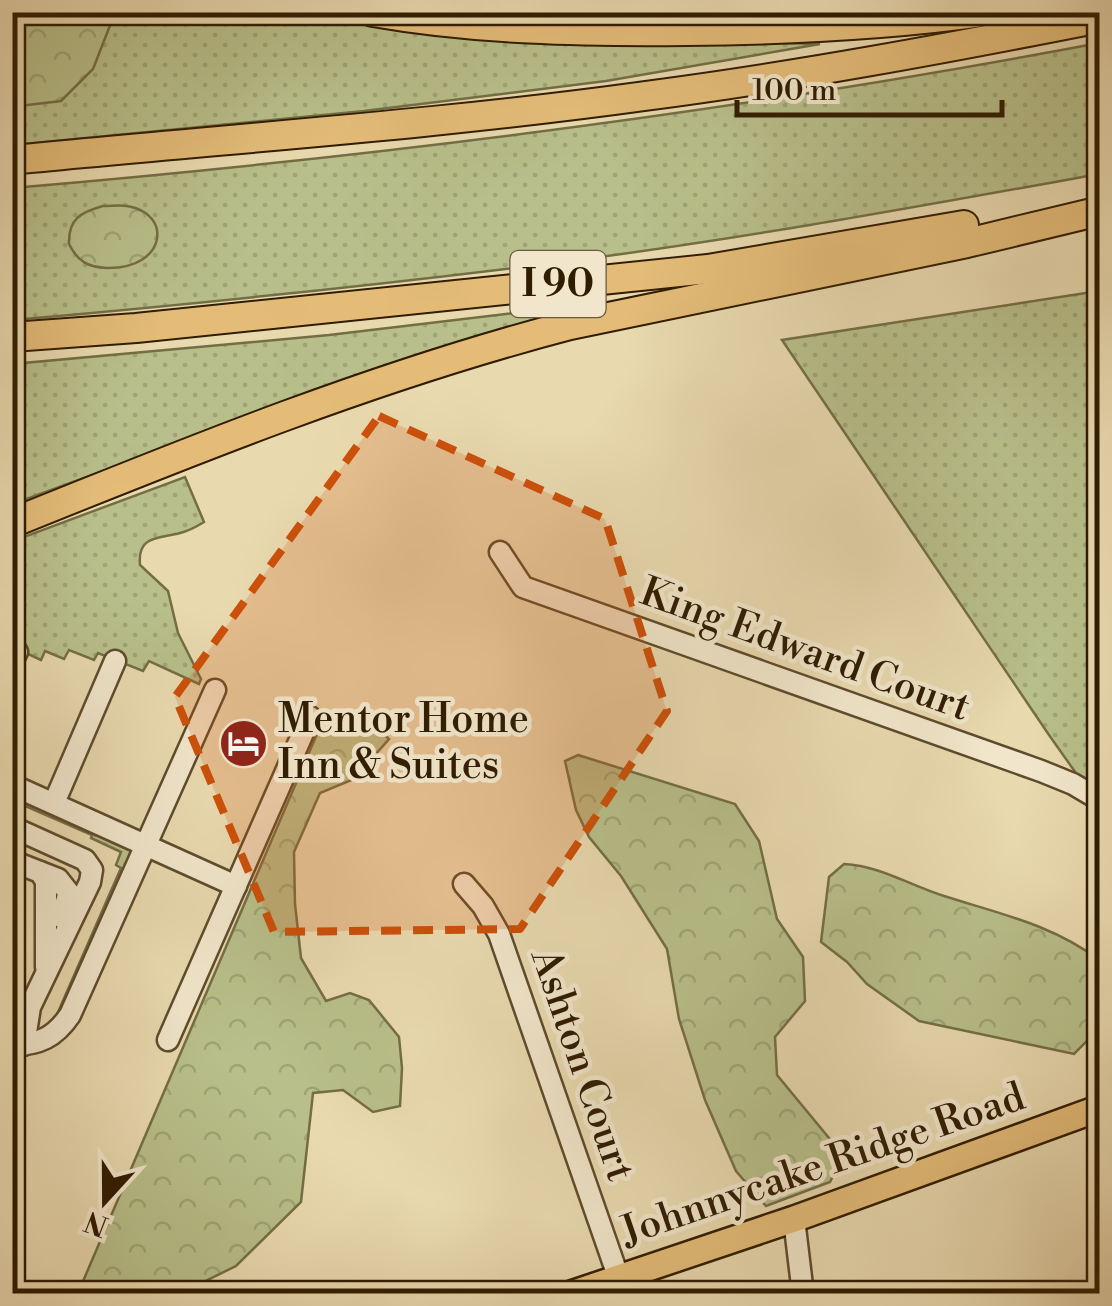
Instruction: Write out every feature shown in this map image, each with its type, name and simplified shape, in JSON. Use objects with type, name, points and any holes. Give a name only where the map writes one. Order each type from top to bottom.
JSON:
[{"type":"highway","points":[[373,12],[566,32],[878,24],[984,12]]},
{"type":"highway","points":[[12,160],[642,97],[869,63],[1100,18]]},
{"type":"highway","name":"I 90","points":[[12,337],[136,328],[708,269],[1100,202]]},
{"type":"highway","points":[[12,523],[361,388],[492,346],[570,325],[967,243],[1100,211]]},
{"type":"main road","name":"Johnnycake Ridge Road","points":[[570,1294],[794,1219],[1100,1108]]},
{"type":"street","name":"King Edward Court","points":[[500,552],[523,587],[1041,771],[1100,800]]},
{"type":"street","points":[[54,803],[115,661]]},
{"type":"street","points":[[12,826],[85,860],[92,870],[90,882],[46,974],[21,1008],[18,1044],[46,1040],[60,1030],[70,1015],[215,690]]},
{"type":"street","points":[[168,1040],[310,717]]},
{"type":"street","points":[[12,785],[236,886]]},
{"type":"street","points":[[12,861],[40,872],[48,888],[46,974]]},
{"type":"street","name":"Ashton Court","points":[[464,884],[484,906],[509,959],[618,1276]]},
{"type":"street","points":[[794,1219],[803,1294]]},
{"type":"highlighted area","points":[[379,416],[605,519],[667,711],[520,929],[274,932],[175,697]]},
{"type":"green space","points":[[271,12],[463,35],[820,44],[606,81],[364,111],[14,145],[13,13]]},
{"type":"green space","points":[[12,13],[107,13],[111,23],[93,69],[61,101],[19,106],[13,102]]},
{"type":"green space","points":[[1099,43],[1099,174],[629,253],[288,294],[13,320],[12,188],[285,162],[694,111]]},
{"type":"green space","points":[[103,206],[127,206],[152,219],[157,240],[142,260],[107,268],[89,265],[76,255],[69,244],[71,228],[82,214]]},
{"type":"green space","points":[[1099,291],[1099,787],[1078,776],[782,340]]},
{"type":"green space","points":[[557,308],[558,316],[435,349],[13,504],[13,364],[329,335]]},
{"type":"green space","points":[[185,477],[204,522],[146,543],[140,565],[168,591],[178,633],[201,679],[199,684],[149,661],[143,671],[98,653],[94,660],[69,650],[64,659],[45,651],[41,660],[13,647],[13,541]]},
{"type":"green space","points":[[326,713],[370,720],[389,739],[354,779],[320,793],[294,852],[301,958],[326,1001],[350,993],[369,1000],[399,1037],[400,1106],[373,1112],[343,1090],[313,1093],[301,1202],[236,1266],[181,1293],[78,1293]]},
{"type":"green space","points":[[578,755],[735,804],[759,841],[777,919],[803,957],[805,1001],[775,1037],[777,1075],[843,1155],[830,1182],[766,1206],[736,1171],[705,1100],[679,1019],[667,949],[621,876],[589,837],[576,810],[565,761]]},
{"type":"green space","points":[[21,797],[132,847],[133,852],[59,1022],[55,1019],[121,868],[116,865],[121,852],[18,803]]},
{"type":"green space","points":[[844,864],[882,872],[1023,921],[1081,948],[1099,960],[1099,1029],[1074,1054],[919,1021],[867,984],[821,942],[829,877]]},
{"type":"place","name":"Mentor Home Inn & Suites","points":[[243,743]]}]
